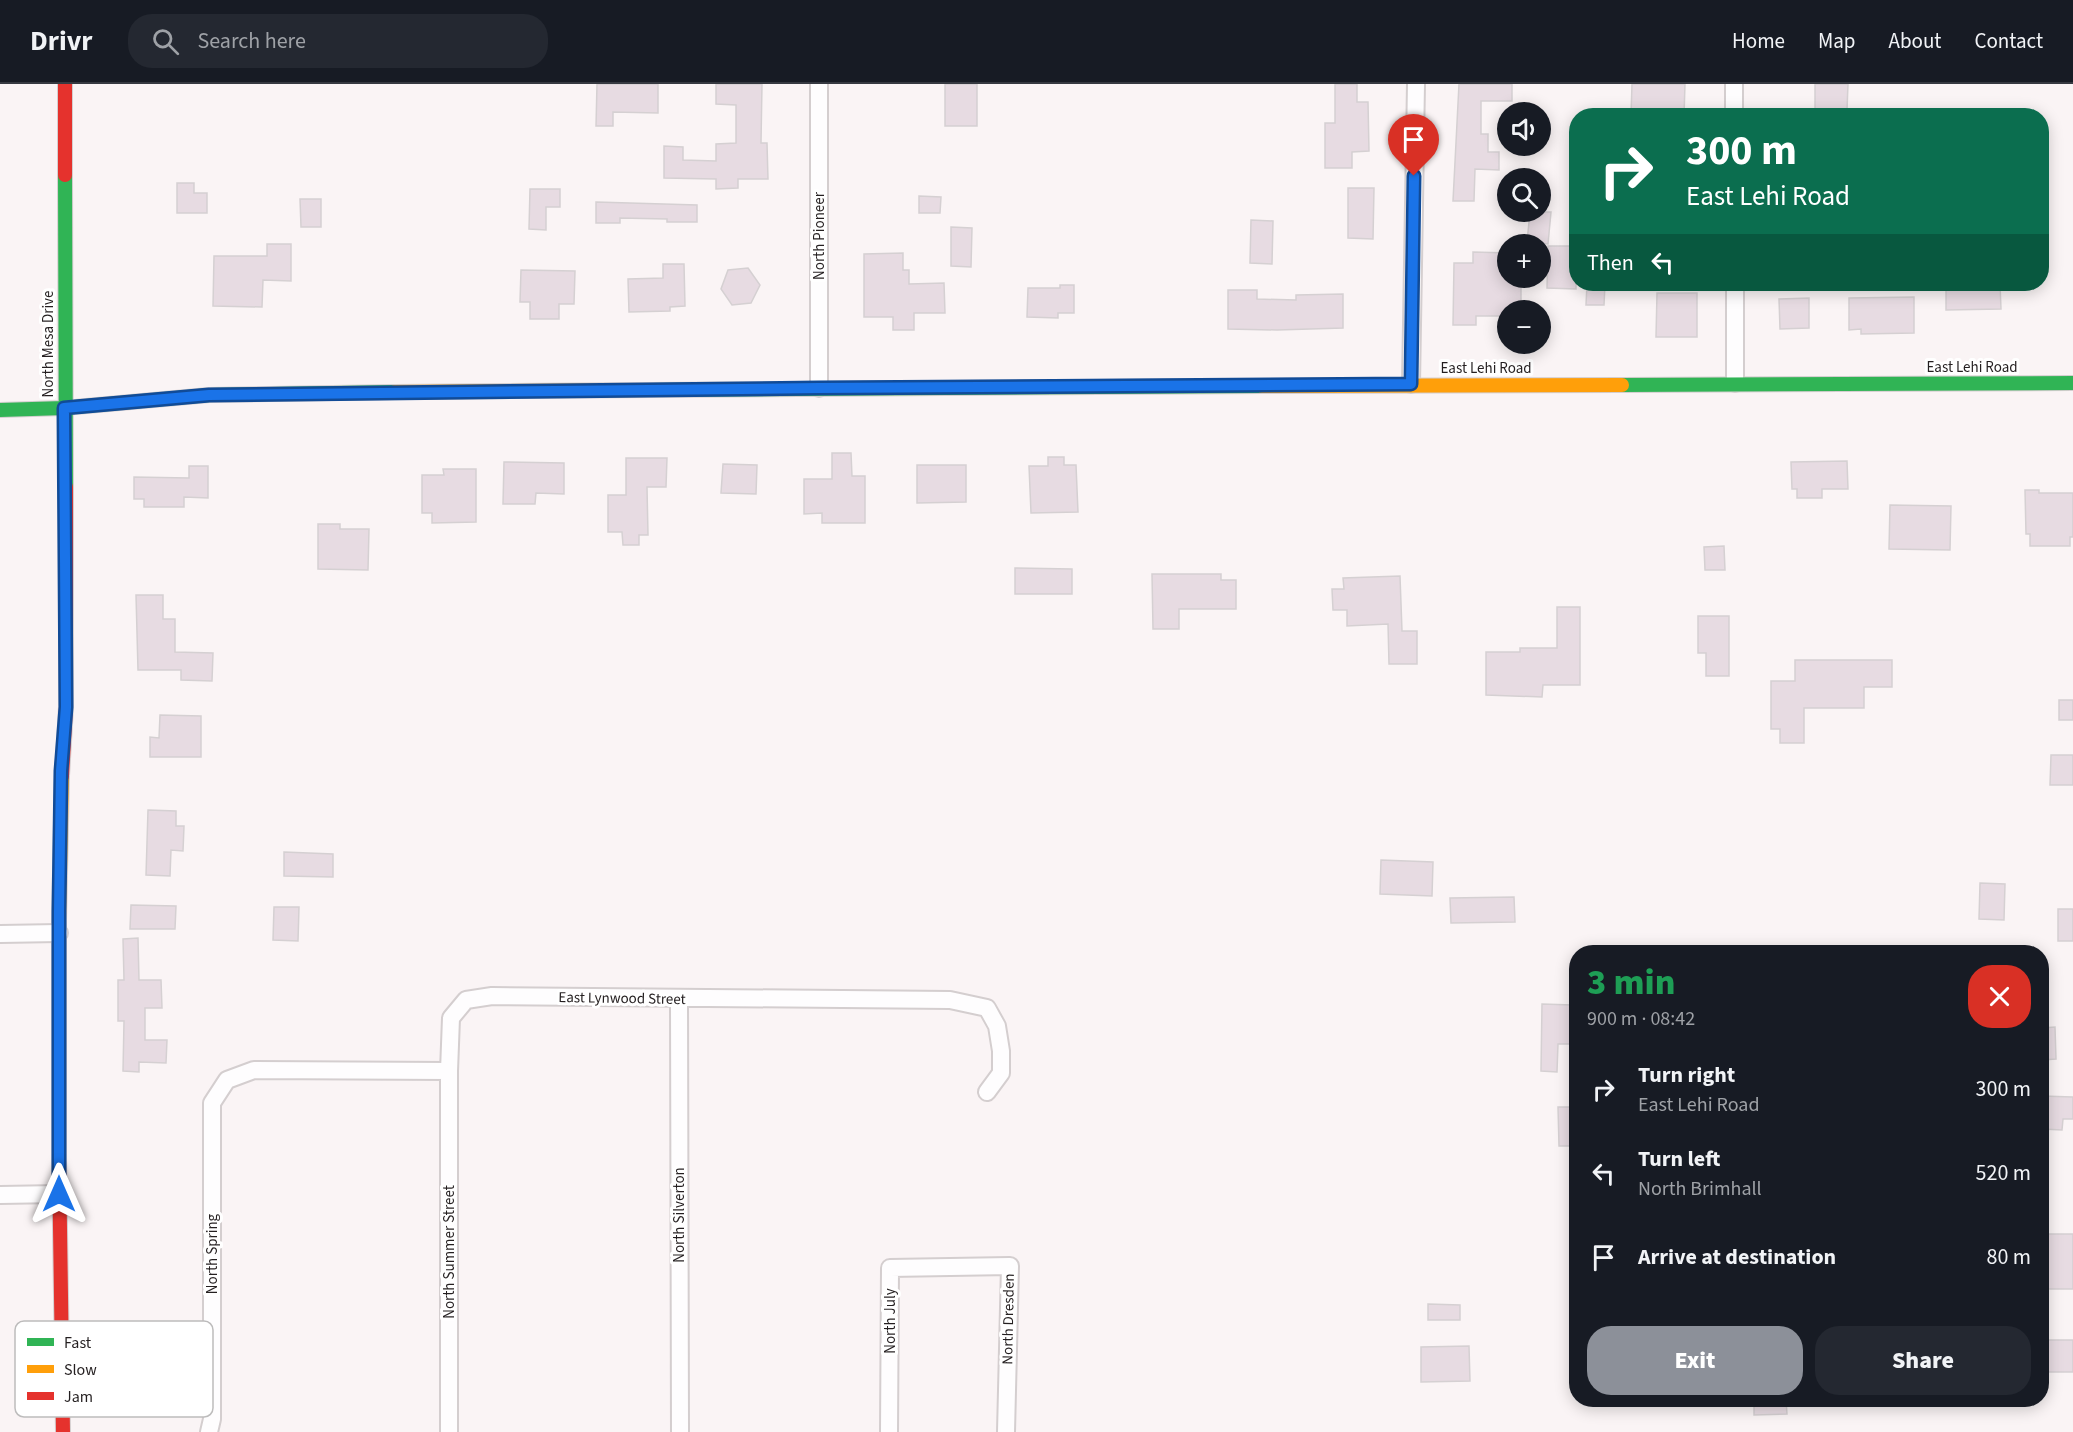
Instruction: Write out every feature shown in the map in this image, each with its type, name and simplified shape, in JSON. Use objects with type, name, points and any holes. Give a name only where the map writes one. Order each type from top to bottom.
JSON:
[{"type":"street","name":"North Mesa Drive","points":[[61,1321],[59,933],[61,771],[66,707],[65,84]]},
{"type":"street","name":"North Pioneer","points":[[819,84],[819,388]]},
{"type":"street","points":[[1411,384],[1416,84]]},
{"type":"street","points":[[1734,84],[1734,108]]},
{"type":"street","points":[[1735,291],[1736,383]]},
{"type":"street","name":"East Lehi Road","points":[[0,410],[64,408],[209,395],[819,388],[2073,382]]},
{"type":"street","points":[[0,934],[59,933]]},
{"type":"street","name":"East Lynwood Street","points":[[449,1071],[451,1018],[466,1000],[492,996],[950,1000],[987,1008],[997,1026],[1001,1051],[1001,1073],[987,1092]]},
{"type":"street","name":"North Silverton","points":[[678,998],[680,1432]]},
{"type":"street","name":"North Spring","points":[[212,1321],[212,1104],[227,1080],[254,1070],[449,1071]]},
{"type":"street","name":"North Summer Street","points":[[449,1071],[449,1432]]},
{"type":"street","points":[[0,1195],[59,1194]]},
{"type":"street","name":"North Dresden","points":[[948,1267],[1010,1266],[1006,1432]]},
{"type":"street","name":"North July","points":[[889,1432],[890,1268],[948,1267]]},
{"type":"street","name":"North Mesa Drive","points":[[63,1417],[63,1432]]},
{"type":"street","name":"North Spring","points":[[209,1432],[212,1417]]},
{"type":"building","points":[[597,84],[658,84],[658,113],[613,112],[613,126],[596,126]]},
{"type":"building","points":[[716,84],[762,84],[761,143],[767,143],[768,179],[738,179],[738,188],[716,189],[716,179],[664,178],[664,146],[683,147],[683,160],[716,161],[716,144],[736,143],[736,105],[716,104]]},
{"type":"building","points":[[945,84],[977,84],[977,126],[945,126]]},
{"type":"building","points":[[1335,84],[1357,84],[1357,102],[1368,102],[1369,151],[1352,152],[1352,168],[1325,168],[1325,123],[1335,123]]},
{"type":"building","points":[[1459,84],[1512,84],[1512,101],[1481,101],[1481,134],[1488,134],[1488,152],[1497,152],[1499,168],[1497,170],[1475,169],[1474,201],[1453,201]]},
{"type":"building","points":[[1632,84],[1685,84],[1684,108],[1631,108]]},
{"type":"building","points":[[1815,84],[1848,84],[1847,108],[1815,108]]},
{"type":"building","points":[[177,183],[194,183],[194,193],[207,193],[207,213],[177,213]]},
{"type":"building","points":[[1348,188],[1374,188],[1373,239],[1348,238]]},
{"type":"building","points":[[530,189],[560,189],[560,207],[546,207],[546,230],[529,229]]},
{"type":"building","points":[[919,196],[941,197],[940,213],[919,213]]},
{"type":"building","points":[[300,199],[321,199],[321,227],[301,227]]},
{"type":"building","points":[[596,202],[697,205],[697,222],[620,218],[620,223],[596,223]]},
{"type":"building","points":[[1251,220],[1273,221],[1272,264],[1250,263]]},
{"type":"building","points":[[1529,222],[1550,222],[1549,234],[1528,234]]},
{"type":"building","points":[[951,227],[972,228],[971,267],[951,266]]},
{"type":"building","points":[[267,244],[291,244],[291,281],[263,280],[262,307],[213,306],[214,256],[267,256]]},
{"type":"building","points":[[1551,246],[1569,246],[1569,289],[1547,288],[1551,288]]},
{"type":"building","points":[[1473,252],[1497,253],[1497,288],[1521,288],[1521,300],[1497,300],[1497,316],[1476,316],[1476,325],[1453,325],[1454,263],[1473,263]]},
{"type":"building","points":[[903,253],[903,270],[909,270],[909,284],[944,283],[945,313],[914,313],[914,330],[893,330],[893,317],[864,317],[864,254]]},
{"type":"building","points":[[663,264],[684,264],[685,306],[670,307],[670,311],[629,312],[628,279],[663,278]]},
{"type":"building","points":[[748,268],[760,285],[751,303],[732,305],[721,289],[728,270]]},
{"type":"building","points":[[521,270],[575,271],[574,304],[559,304],[559,319],[530,319],[530,302],[520,302]]},
{"type":"building","points":[[1060,285],[1074,285],[1074,313],[1058,313],[1058,318],[1027,317],[1028,288],[1060,288]]},
{"type":"building","points":[[1228,290],[1257,290],[1257,299],[1296,300],[1296,295],[1343,294],[1343,328],[1228,329]]},
{"type":"building","points":[[1587,291],[1605,291],[1604,305],[1586,305]]},
{"type":"building","points":[[1946,291],[2000,291],[2001,309],[1946,310]]},
{"type":"building","points":[[1657,293],[1697,293],[1697,337],[1656,337]]},
{"type":"building","points":[[1914,297],[1914,333],[1861,334],[1861,329],[1849,330],[1849,298]]},
{"type":"building","points":[[1809,298],[1809,328],[1780,329],[1779,299]]},
{"type":"building","points":[[832,453],[851,453],[852,476],[865,476],[865,523],[822,523],[822,513],[804,514],[804,479],[832,479]]},
{"type":"building","points":[[1048,457],[1064,457],[1064,465],[1076,465],[1078,512],[1031,513],[1029,466],[1048,466]]},
{"type":"building","points":[[626,458],[667,458],[666,487],[647,487],[648,535],[639,535],[639,545],[623,545],[622,532],[608,532],[608,495],[626,495]]},
{"type":"building","points":[[1847,461],[1848,489],[1822,489],[1822,498],[1797,498],[1797,489],[1792,489],[1791,462]]},
{"type":"building","points":[[504,462],[564,463],[564,494],[536,493],[535,504],[503,504]]},
{"type":"building","points":[[723,464],[757,465],[756,494],[721,493]]},
{"type":"building","points":[[917,465],[966,465],[966,502],[917,503]]},
{"type":"building","points":[[189,466],[208,466],[208,498],[184,497],[184,507],[144,507],[144,499],[134,499],[134,477],[189,478]]},
{"type":"building","points":[[443,469],[476,469],[476,522],[432,523],[432,513],[422,513],[422,475],[444,475]]},
{"type":"building","points":[[2025,490],[2039,490],[2039,493],[2073,493],[2073,537],[2070,537],[2070,546],[2030,546],[2030,534],[2026,534]]},
{"type":"building","points":[[1890,505],[1951,506],[1950,550],[1889,549]]},
{"type":"building","points":[[318,524],[340,524],[340,529],[369,529],[368,570],[318,569]]},
{"type":"building","points":[[1724,546],[1725,570],[1705,570],[1704,547]]},
{"type":"building","points":[[1015,568],[1072,569],[1072,594],[1015,594]]},
{"type":"building","points":[[1152,574],[1221,574],[1221,580],[1236,580],[1236,609],[1179,609],[1179,629],[1153,629]]},
{"type":"building","points":[[1400,576],[1402,631],[1417,631],[1417,664],[1389,664],[1388,624],[1347,626],[1347,610],[1333,610],[1332,589],[1344,589],[1343,578]]},
{"type":"building","points":[[136,595],[163,595],[163,619],[175,619],[175,652],[213,653],[212,681],[181,680],[181,670],[138,670]]},
{"type":"building","points":[[1557,607],[1580,607],[1580,685],[1543,685],[1542,697],[1486,695],[1486,652],[1520,652],[1520,648],[1557,648]]},
{"type":"building","points":[[1698,616],[1729,616],[1729,676],[1706,676],[1706,653],[1698,653]]},
{"type":"building","points":[[1795,660],[1892,660],[1892,687],[1864,687],[1864,708],[1804,708],[1804,743],[1780,743],[1780,729],[1771,729],[1771,681],[1795,681]]},
{"type":"building","points":[[2059,700],[2073,700],[2073,720],[2059,720]]},
{"type":"building","points":[[160,715],[201,716],[201,757],[150,757],[150,737],[159,738]]},
{"type":"building","points":[[2051,755],[2073,755],[2073,785],[2050,785]]},
{"type":"building","points":[[148,810],[176,811],[176,826],[184,826],[183,851],[171,850],[170,876],[146,875]]},
{"type":"building","points":[[284,852],[333,854],[333,877],[284,876]]},
{"type":"building","points":[[1381,860],[1433,862],[1432,896],[1380,894]]},
{"type":"building","points":[[1980,883],[2005,884],[2004,920],[1979,919]]},
{"type":"building","points":[[1514,897],[1515,922],[1451,923],[1450,898]]},
{"type":"building","points":[[131,905],[176,906],[175,929],[130,929]]},
{"type":"building","points":[[274,907],[299,907],[298,941],[273,940]]},
{"type":"building","points":[[2058,909],[2073,909],[2073,941],[2058,941]]},
{"type":"building","points":[[138,938],[139,980],[161,980],[162,1008],[145,1008],[145,1040],[167,1040],[166,1063],[139,1062],[139,1072],[123,1071],[124,1021],[118,1021],[118,980],[124,980],[123,939]]},
{"type":"building","points":[[1542,1004],[1569,1005],[1569,1044],[1558,1044],[1557,1072],[1541,1071]]},
{"type":"building","points":[[2049,1027],[2055,1027],[2056,1059],[2049,1060]]},
{"type":"building","points":[[2049,1096],[2073,1097],[2073,1119],[2063,1119],[2062,1130],[2049,1129]]},
{"type":"building","points":[[1558,1107],[1569,1107],[1569,1146],[1559,1146]]},
{"type":"building","points":[[2049,1234],[2073,1234],[2073,1289],[2049,1289]]},
{"type":"building","points":[[1428,1304],[1460,1305],[1460,1320],[1428,1320]]},
{"type":"building","points":[[2049,1340],[2073,1340],[2073,1372],[2049,1372]]},
{"type":"building","points":[[1469,1346],[1470,1381],[1421,1382],[1421,1347]]},
{"type":"building","points":[[1754,1407],[1786,1407],[1787,1414],[1754,1415]]},
{"type":"traffic: fast","points":[[65,175],[66,487]]},
{"type":"traffic: fast","points":[[1622,385],[2073,383]]},
{"type":"traffic: fast","points":[[650,390],[1262,386]]},
{"type":"traffic: fast","points":[[0,410],[64,408],[209,395],[395,392]]},
{"type":"traffic: slow","points":[[1262,386],[1622,385]]},
{"type":"traffic: slow","points":[[395,392],[650,390]]},
{"type":"traffic: slow","points":[[59,1160],[59,920],[62,776]]},
{"type":"traffic: jam","points":[[65,84],[65,175]]},
{"type":"traffic: jam","points":[[62,776],[66,707],[66,487]]},
{"type":"traffic: jam","points":[[59,1160],[61,1321]]},
{"type":"traffic: jam","points":[[63,1417],[63,1432]]},
{"type":"route","points":[[59,1194],[61,771],[66,707],[64,408],[209,395],[1411,384],[1414,176]]}]
